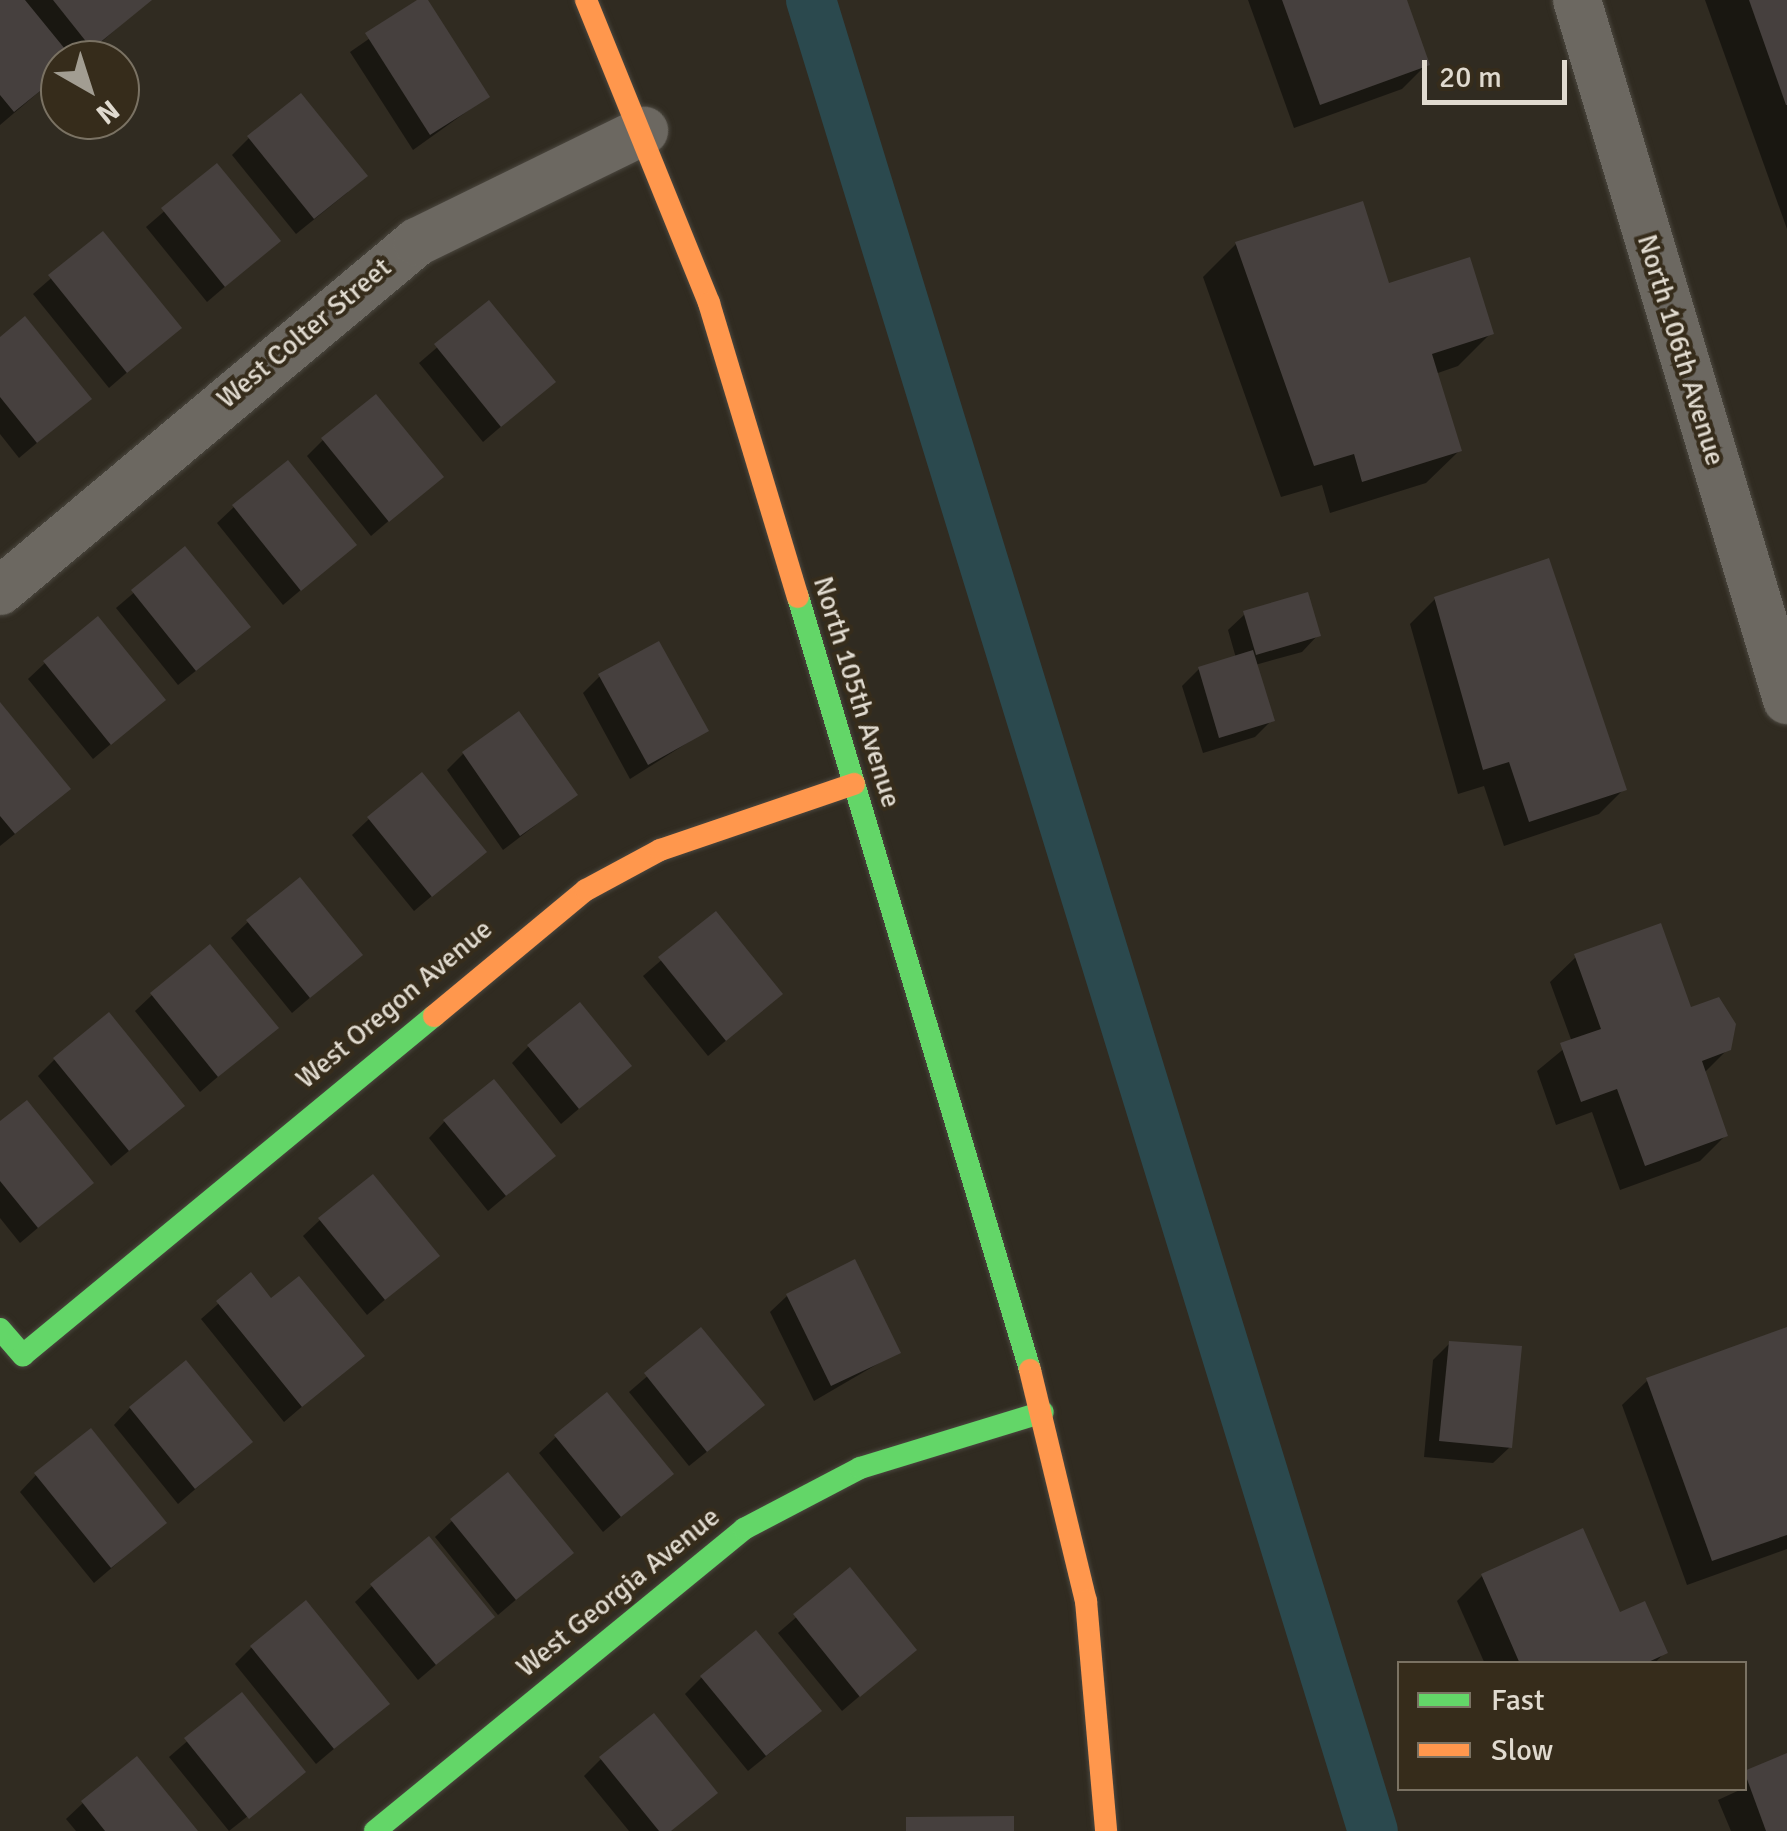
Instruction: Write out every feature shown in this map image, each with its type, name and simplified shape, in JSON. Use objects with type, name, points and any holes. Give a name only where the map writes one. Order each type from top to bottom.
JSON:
[{"type":"street","name":"North 105th Avenue","points":[[586,0],[644,131],[708,303],[1042,1412],[1086,1601],[1106,1831]]},
{"type":"street","name":"North 106th Avenue","points":[[1577,0],[1787,700]]},
{"type":"street","name":"West Colter Street","points":[[0,591],[389,262],[644,131]]},
{"type":"street","name":"West Oregon Avenue","points":[[0,1329],[23,1356],[586,890],[660,850],[854,784]]},
{"type":"street","name":"West Georgia Avenue","points":[[375,1831],[744,1529],[860,1468],[1042,1412]]},
{"type":"building","points":[[0,0],[25,0],[58,40],[40,40],[40,91],[14,112],[0,95]]},
{"type":"building","points":[[53,0],[152,0],[103,40],[85,40]]},
{"type":"building","points":[[417,0],[428,0],[490,97],[430,135],[365,33]]},
{"type":"building","points":[[1282,0],[1407,0],[1430,65],[1320,105]]},
{"type":"building","points":[[1749,0],[1787,0],[1787,105],[1786,105]]},
{"type":"building","points":[[301,93],[368,176],[314,219],[247,136]]},
{"type":"building","points":[[217,163],[281,241],[225,287],[161,208]]},
{"type":"building","points":[[1363,201],[1389,283],[1470,257],[1494,334],[1432,354],[1462,451],[1362,482],[1354,454],[1314,466],[1235,242]]},
{"type":"building","points":[[103,231],[182,328],[127,373],[48,275]]},
{"type":"building","points":[[489,300],[556,382],[501,427],[434,344]]},
{"type":"building","points":[[25,316],[92,399],[37,443],[0,397],[0,337]]},
{"type":"building","points":[[376,394],[444,477],[389,522],[321,438]]},
{"type":"building","points":[[288,460],[357,545],[301,591],[232,505]]},
{"type":"building","points":[[185,546],[251,627],[196,671],[131,590]]},
{"type":"building","points":[[1549,558],[1627,790],[1529,822],[1509,762],[1483,770],[1434,597]]},
{"type":"building","points":[[1308,592],[1321,636],[1256,655],[1243,611]]},
{"type":"building","points":[[98,616],[166,700],[111,745],[43,661]]},
{"type":"building","points":[[659,641],[709,731],[648,765],[598,674]]},
{"type":"building","points":[[1253,650],[1275,721],[1219,738],[1198,667]]},
{"type":"building","points":[[0,702],[71,789],[15,834],[0,816]]},
{"type":"building","points":[[519,711],[578,795],[520,836],[462,752]]},
{"type":"building","points":[[422,772],[487,852],[432,897],[367,817]]},
{"type":"building","points":[[300,877],[363,955],[310,998],[246,920]]},
{"type":"building","points":[[716,911],[783,994],[726,1041],[658,957]]},
{"type":"building","points":[[1661,923],[1691,1007],[1719,997],[1736,1024],[1731,1050],[1702,1061],[1728,1136],[1645,1166],[1617,1089],[1581,1102],[1560,1043],[1601,1029],[1574,954]]},
{"type":"building","points":[[210,944],[279,1028],[218,1077],[150,993]]},
{"type":"building","points":[[580,1002],[632,1066],[579,1109],[527,1045]]},
{"type":"building","points":[[109,1012],[185,1106],[129,1151],[53,1058]]},
{"type":"building","points":[[494,1079],[556,1156],[506,1196],[443,1120]]},
{"type":"building","points":[[27,1100],[94,1183],[38,1228],[0,1181],[0,1121]]},
{"type":"building","points":[[373,1174],[440,1256],[385,1300],[318,1218]]},
{"type":"building","points":[[855,1259],[901,1353],[831,1386],[786,1294]]},
{"type":"building","points":[[251,1272],[271,1298],[299,1276],[365,1356],[302,1407],[216,1301]]},
{"type":"building","points":[[701,1327],[765,1405],[707,1452],[644,1373]]},
{"type":"building","points":[[1787,1327],[1787,1535],[1712,1561],[1646,1378]]},
{"type":"building","points":[[1449,1341],[1522,1346],[1512,1448],[1439,1441]]},
{"type":"building","points":[[186,1360],[253,1442],[195,1489],[129,1407]]},
{"type":"building","points":[[607,1392],[674,1474],[621,1517],[554,1435]]},
{"type":"building","points":[[91,1428],[167,1523],[111,1568],[34,1473]]},
{"type":"building","points":[[508,1472],[574,1553],[516,1600],[450,1519]]},
{"type":"building","points":[[1583,1528],[1620,1612],[1645,1601],[1668,1653],[1651,1661],[1519,1661],[1481,1574]]},
{"type":"building","points":[[429,1536],[495,1617],[436,1665],[370,1584]]},
{"type":"building","points":[[850,1567],[917,1650],[860,1697],[793,1614]]},
{"type":"building","points":[[306,1600],[390,1704],[334,1749],[250,1646]]},
{"type":"building","points":[[756,1630],[822,1711],[766,1756],[700,1676]]},
{"type":"building","points":[[242,1692],[306,1772],[249,1819],[184,1738]]},
{"type":"building","points":[[654,1713],[718,1793],[671,1831],[659,1831],[599,1757]]},
{"type":"building","points":[[1787,1753],[1787,1831],[1766,1831],[1747,1770]]},
{"type":"building","points":[[137,1756],[198,1831],[105,1831],[81,1801]]},
{"type":"building","points":[[1014,1816],[1014,1831],[906,1831],[906,1817]]},
{"type":"waterway","points":[[811,0],[1373,1831]]},
{"type":"traffic: fast","points":[[798,597],[1030,1370]]},
{"type":"traffic: fast","points":[[0,1329],[23,1355],[434,1016]]},
{"type":"traffic: fast","points":[[375,1831],[744,1529],[860,1468],[1043,1412]]},
{"type":"traffic: slow","points":[[586,0],[709,303],[798,597]]},
{"type":"traffic: slow","points":[[434,1016],[586,890],[660,850],[854,784]]},
{"type":"traffic: slow","points":[[1030,1370],[1086,1601],[1106,1831]]}]
